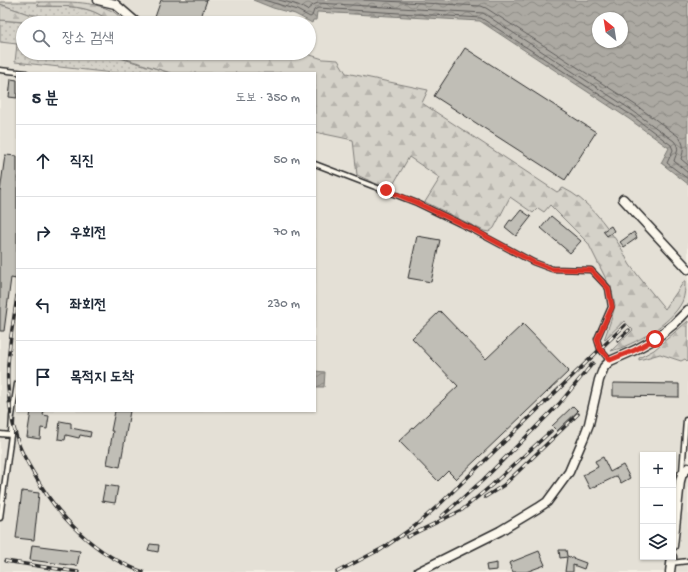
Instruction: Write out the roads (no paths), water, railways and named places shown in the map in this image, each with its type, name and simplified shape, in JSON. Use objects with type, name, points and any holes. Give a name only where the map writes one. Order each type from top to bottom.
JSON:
[{"type":"street","points":[[98,0],[115,4],[130,16]]},
{"type":"street","points":[[623,199],[688,269]]},
{"type":"street","points":[[418,572],[500,531],[547,502],[569,472],[584,437],[601,372],[604,367],[610,360],[650,342],[674,324],[688,310]]},
{"type":"street","points":[[675,524],[680,481],[685,471]]},
{"type":"street","points":[[670,572],[671,560]]},
{"type":"lane","points":[[0,70],[17,72]]},
{"type":"lane","points":[[316,164],[417,203],[474,230],[533,262],[552,269],[591,270],[608,288],[612,307],[597,339],[600,349],[610,360]]},
{"type":"lane","points":[[0,518],[16,390]]},
{"type":"lane","points":[[685,471],[686,420]]},
{"type":"lane","points":[[0,434],[11,435]]},
{"type":"lane","points":[[671,560],[688,561]]},
{"type":"water","points":[[253,0],[688,0],[688,184],[661,163],[669,148],[629,119],[480,21],[317,12],[316,20],[316,16],[299,16]]},
{"type":"water","points":[[316,371],[325,372],[324,387],[316,387]]},
{"type":"railway","points":[[16,303],[10,342],[8,376],[9,399],[12,417],[17,440],[21,450],[44,490],[66,519],[80,533],[109,556],[143,572]]},
{"type":"railway","points":[[379,551],[415,526],[441,503],[625,325]]},
{"type":"railway","points":[[618,340],[629,330]]},
{"type":"railway","points":[[441,517],[483,480],[559,404],[593,363]]},
{"type":"railway","points":[[485,497],[504,485],[578,414]]},
{"type":"railway","points":[[407,537],[462,510],[492,485],[551,431]]},
{"type":"railway","points":[[337,572],[383,548]]},
{"type":"railway","points":[[5,561],[78,572]]}]
